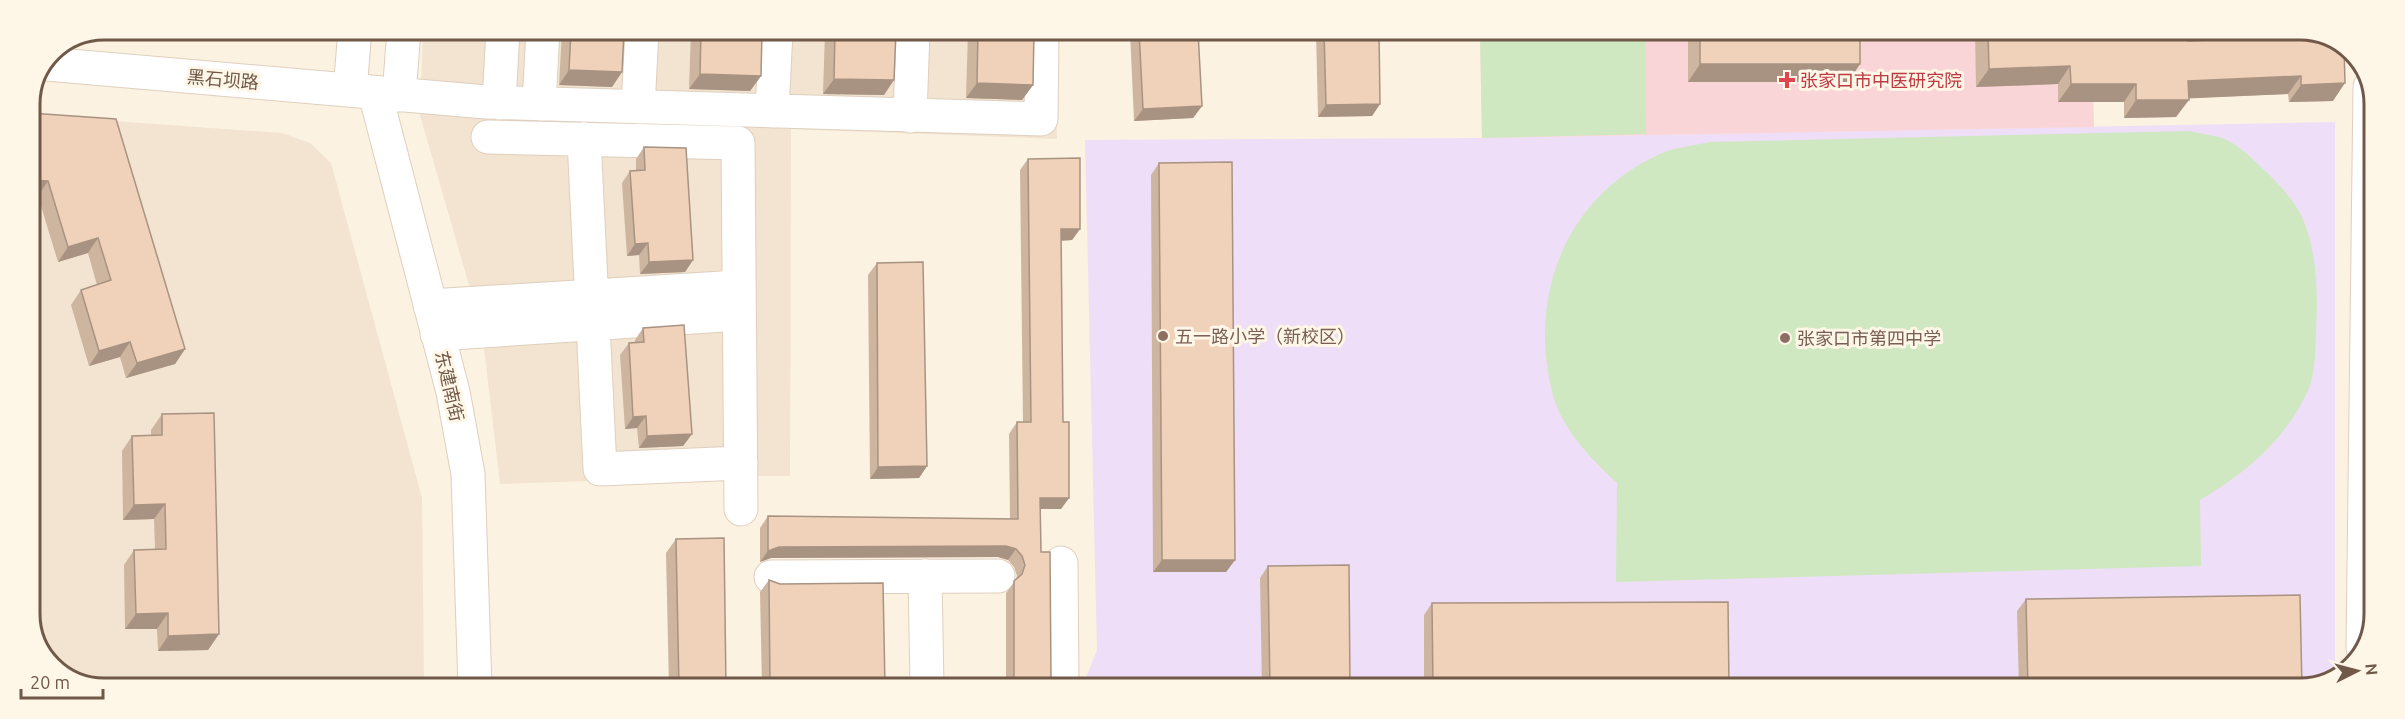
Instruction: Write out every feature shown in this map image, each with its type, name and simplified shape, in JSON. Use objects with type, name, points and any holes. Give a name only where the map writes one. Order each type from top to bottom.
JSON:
[{"type":"street","name":"东建南街","points":[[358,40],[375,93],[453,392],[468,474],[475,678]]},
{"type":"street","name":"东建南街","points":[[375,93],[399,40]]},
{"type":"street","points":[[499,103],[502,40]]},
{"type":"street","points":[[539,104],[542,40]]},
{"type":"street","points":[[638,107],[642,40]]},
{"type":"street","points":[[772,111],[776,40]]},
{"type":"street","points":[[910,116],[913,40]]},
{"type":"street","name":"黑石坝路","points":[[54,65],[499,103],[1041,119],[1042,40]]},
{"type":"street","points":[[488,137],[738,143],[741,509]]},
{"type":"street","points":[[584,139],[600,470],[741,463]]},
{"type":"street","points":[[434,320],[739,300]]},
{"type":"street","points":[[1061,563],[1062,678]]},
{"type":"street","points":[[925,576],[927,678]]},
{"type":"street","points":[[771,577],[998,576]]},
{"type":"shaded area","points":[[423,40],[1056,40],[1057,139],[791,129],[790,476],[500,484],[482,330],[420,115]]},
{"type":"shaded area","name":"张家口市中医研究院","points":[[1480,40],[2092,40],[2094,127],[1482,138]]},
{"type":"shaded area","points":[[40,116],[282,133],[310,143],[331,163],[422,498],[424,678],[96,678],[80,674],[56,657],[45,639],[41,619]]},
{"type":"shaded area","name":"张家口市第四中学","points":[[2335,122],[2335,641],[2327,641],[2327,673],[2301,678],[1086,678],[1097,650],[1085,140],[1482,138]]},
{"type":"green space","points":[[1480,40],[1645,40],[1646,134],[1482,138]]},
{"type":"green space","points":[[2190,131],[2222,138],[2233,143],[2273,179],[2298,210],[2307,230],[2314,258],[2317,316],[2313,374],[2300,406],[2277,439],[2263,453],[2217,490],[2200,500],[2201,566],[1616,582],[1617,483],[1570,432],[1557,407],[1546,358],[1545,322],[1550,287],[1561,254],[1578,223],[1600,196],[1627,173],[1660,154],[1709,142]]},
{"type":"building","points":[[571,40],[624,40],[622,72],[569,70]]},
{"type":"building","points":[[701,40],[762,40],[761,76],[700,74]]},
{"type":"building","points":[[835,40],[896,40],[894,80],[834,79]]},
{"type":"building","points":[[978,40],[1034,40],[1033,85],[977,83]]},
{"type":"building","points":[[1139,40],[1198,40],[1202,106],[1143,109]]},
{"type":"building","points":[[1324,40],[1379,40],[1380,104],[1326,105]]},
{"type":"building","points":[[1700,40],[1860,40],[1860,64],[1700,64]]},
{"type":"building","points":[[1988,40],[2301,40],[2325,45],[2343,56],[2345,83],[2301,85],[2301,76],[2188,81],[2189,100],[2136,100],[2136,84],[2071,84],[2070,66],[1989,69]]},
{"type":"building","points":[[40,114],[116,119],[185,349],[137,363],[130,342],[99,351],[81,290],[111,280],[98,238],[68,247],[48,181],[40,181]]},
{"type":"building","points":[[644,147],[686,148],[693,260],[649,262],[648,243],[635,244],[630,171],[645,170]]},
{"type":"building","points":[[1080,158],[1080,229],[1061,229],[1063,422],[1069,422],[1069,498],[1040,498],[1041,552],[1050,552],[1052,678],[1014,678],[1014,581],[1022,574],[1025,565],[1016,549],[1006,546],[779,547],[768,551],[768,516],[1018,519],[1017,422],[1031,422],[1028,159]]},
{"type":"building","points":[[1232,162],[1235,560],[1162,560],[1159,163]]},
{"type":"building","points":[[923,262],[927,466],[878,467],[877,263]]},
{"type":"building","points":[[684,325],[692,434],[647,436],[646,416],[633,417],[629,343],[644,342],[643,328]]},
{"type":"building","points":[[214,413],[219,634],[168,636],[168,613],[136,614],[134,550],[166,549],[165,504],[134,505],[132,436],[162,435],[162,414]]},
{"type":"building","points":[[724,538],[726,678],[679,678],[676,539]]},
{"type":"building","points":[[1349,565],[1350,678],[1270,678],[1268,566]]},
{"type":"building","points":[[769,580],[780,584],[883,583],[885,678],[770,678]]},
{"type":"building","points":[[2300,595],[2302,678],[2028,678],[2026,599]]},
{"type":"building","points":[[1728,602],[1729,678],[1433,678],[1432,603]]},
{"type":"place","name":"张家口市中医研究院","points":[[1787,80]]},
{"type":"place","name":"五一路小学（新校区）","points":[[1163,336]]},
{"type":"place","name":"张家口市第四中学","points":[[1785,338]]}]
